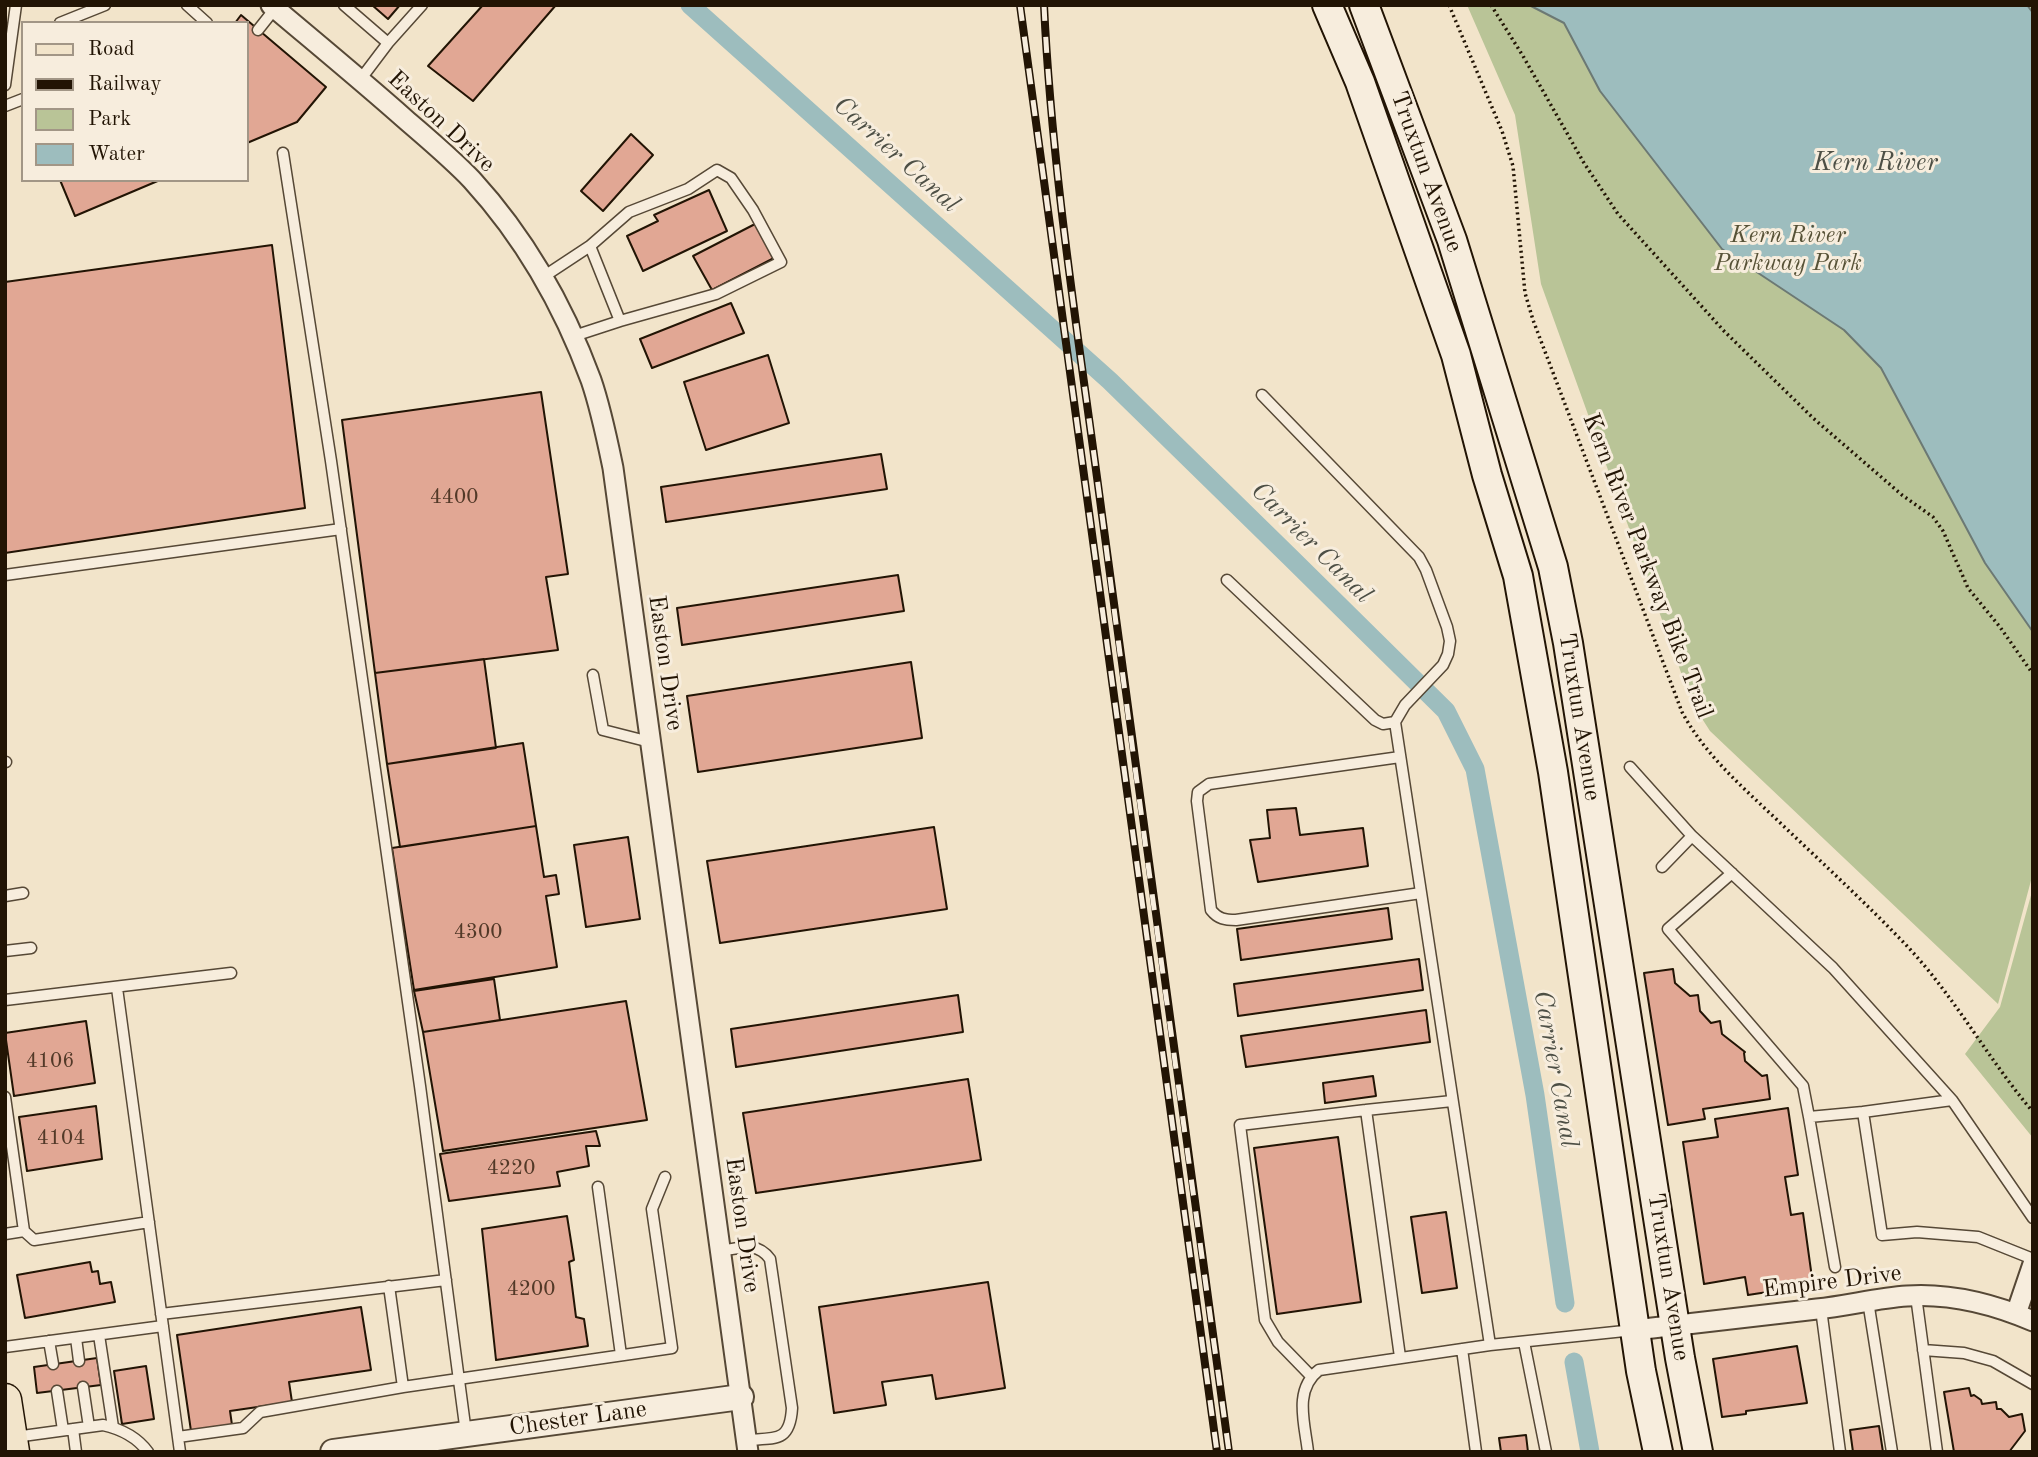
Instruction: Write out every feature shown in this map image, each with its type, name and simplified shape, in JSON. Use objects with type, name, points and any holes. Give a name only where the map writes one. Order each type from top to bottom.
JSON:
[{"type":"main road","name":"Truxtun Avenue","points":[[1326,5],[1360,82],[1455,355],[1518,576],[1553,772],[1641,1371],[1658,1452]]},
{"type":"main road","name":"Truxtun Avenue","points":[[1364,5],[1452,240],[1553,567],[1570,656],[1680,1358],[1698,1452]]},
{"type":"main road","points":[[5,1400],[12,1444]]},
{"type":"street","name":"Easton Drive","points":[[275,6],[436,145],[497,209],[543,277],[573,336],[595,394],[613,468],[747,1446]]},
{"type":"street","points":[[2024,1317],[2033,1264]]},
{"type":"street","name":"Empire Drive","points":[[1635,1330],[1916,1296],[1944,1296],[1974,1301],[2024,1317]]},
{"type":"street","name":"Chester Lane","points":[[333,1452],[741,1397]]},
{"type":"lane","points":[[5,85],[16,5]]},
{"type":"lane","points":[[65,21],[105,5]]},
{"type":"lane","points":[[187,5],[205,21]]},
{"type":"lane","points":[[344,5],[388,43]]},
{"type":"lane","points":[[360,80],[422,5]]},
{"type":"lane","points":[[258,30],[275,6]]},
{"type":"lane","points":[[11,42],[21,38]]},
{"type":"lane","points":[[283,153],[341,529],[466,1434]]},
{"type":"lane","points":[[543,277],[590,246],[629,212],[688,189],[717,170],[731,178],[753,210],[781,262],[716,294],[573,336]]},
{"type":"lane","points":[[590,246],[620,321]]},
{"type":"lane","points":[[1262,395],[1419,557],[1447,628],[1450,641],[1443,665],[1405,705],[1395,722],[1490,1345]]},
{"type":"lane","points":[[5,575],[341,529]]},
{"type":"lane","points":[[1227,580],[1375,720],[1383,724],[1395,722]]},
{"type":"lane","points":[[593,675],[603,730],[651,742]]},
{"type":"lane","points":[[1400,758],[1209,784],[1202,788],[1198,792],[1197,801],[1211,910],[1225,920],[1236,920],[1421,893]]},
{"type":"lane","points":[[1630,767],[1692,836],[1833,968],[1952,1100],[2033,1218]]},
{"type":"lane","points":[[1662,867],[1692,836]]},
{"type":"lane","points":[[1732,873],[1668,929],[1803,1086],[1835,1268]]},
{"type":"lane","points":[[5,896],[23,893]]},
{"type":"lane","points":[[5,951],[31,948]]},
{"type":"lane","points":[[5,1000],[231,974]]},
{"type":"lane","points":[[117,988],[180,1452]]},
{"type":"lane","points":[[5,1097],[23,1231],[34,1240],[149,1222]]},
{"type":"lane","points":[[1809,1117],[1952,1100]]},
{"type":"lane","points":[[1311,1376],[1278,1342],[1265,1320],[1240,1125],[1452,1101]]},
{"type":"lane","points":[[1366,1110],[1400,1357]]},
{"type":"lane","points":[[1863,1112],[1882,1235],[1917,1232],[1978,1237],[2033,1259]]},
{"type":"lane","points":[[178,1437],[243,1428],[260,1412],[404,1387],[672,1348],[652,1209],[665,1177]]},
{"type":"lane","points":[[598,1187],[621,1355]]},
{"type":"lane","points":[[5,1234],[23,1231]]},
{"type":"lane","points":[[720,1251],[751,1247],[764,1251],[770,1259],[792,1408],[791,1424],[787,1432],[777,1438],[747,1446]]},
{"type":"lane","points":[[161,1314],[446,1280]]},
{"type":"lane","points":[[389,1286],[404,1387]]},
{"type":"lane","points":[[1916,1296],[1937,1452]]},
{"type":"lane","points":[[1868,1301],[1892,1452]]},
{"type":"lane","points":[[1821,1309],[1840,1452]]},
{"type":"lane","points":[[5,1347],[163,1326]]},
{"type":"lane","points":[[1308,1452],[1302,1396],[1311,1376],[1319,1370],[1490,1345],[1635,1330]]},
{"type":"lane","points":[[99,1335],[113,1427]]},
{"type":"lane","points":[[76,1338],[79,1361]]},
{"type":"lane","points":[[49,1341],[52,1364]]},
{"type":"lane","points":[[1524,1342],[1546,1452]]},
{"type":"lane","points":[[1462,1349],[1476,1452]]},
{"type":"lane","points":[[1923,1350],[1964,1353],[1993,1361],[2033,1384]]},
{"type":"lane","points":[[83,1387],[89,1427]]},
{"type":"lane","points":[[57,1391],[76,1452]]},
{"type":"lane","points":[[12,1444],[68,1430],[103,1425],[113,1427],[140,1441],[148,1452]]},
{"type":"path","name":"Kern River Parkway Bike Trail","points":[[1449,5],[1503,131],[1513,166],[1525,293],[1533,320],[1682,712],[1693,732],[1722,768],[1908,947],[1942,986],[2033,1112]]},
{"type":"path","points":[[1491,5],[1584,163],[1618,214],[1724,331],[1813,418],[1902,495],[1933,517],[1943,531],[1968,589],[2000,627],[2033,674]]},
{"type":"green space","name":"Kern River Parkway Park","points":[[1467,5],[2033,5],[2033,873],[1998,1004],[1710,731],[1692,703],[1541,284],[1515,115]]},
{"type":"green space","points":[[2033,888],[2033,1138],[1965,1054],[2000,1007]]},
{"type":"water","name":"Kern River","points":[[1529,5],[2027,5],[2033,13],[2033,632],[1985,563],[1881,368],[1844,330],[1722,249],[1600,91],[1564,23]]},
{"type":"building","points":[[372,5],[400,5],[388,19]]},
{"type":"building","points":[[483,5],[556,5],[473,101],[428,66]]},
{"type":"building","points":[[241,15],[326,87],[297,122],[248,143],[248,21],[236,21]]},
{"type":"building","points":[[631,134],[653,155],[603,211],[581,191]]},
{"type":"building","points":[[61,182],[155,182],[75,216]]},
{"type":"building","points":[[709,190],[727,231],[643,271],[627,236],[658,221],[654,215]]},
{"type":"building","points":[[757,223],[774,258],[712,290],[693,256]]},
{"type":"building","points":[[272,245],[305,508],[5,553],[5,282]]},
{"type":"building","points":[[731,303],[744,333],[652,368],[640,339]]},
{"type":"building","points":[[768,355],[789,423],[706,450],[684,382]]},
{"type":"building","points":[[541,392],[568,574],[546,577],[558,650],[375,673],[342,420]]},
{"type":"building","points":[[881,454],[887,489],[666,522],[661,487]]},
{"type":"building","points":[[898,575],[904,611],[682,645],[677,608]]},
{"type":"building","points":[[484,659],[496,748],[387,764],[375,673]]},
{"type":"building","points":[[911,662],[922,738],[698,772],[687,696]]},
{"type":"building","points":[[523,743],[536,826],[400,847],[387,764]]},
{"type":"building","points":[[1296,808],[1300,835],[1363,828],[1368,866],[1258,882],[1250,840],[1270,838],[1267,810]]},
{"type":"building","points":[[536,826],[544,877],[556,875],[559,894],[546,896],[557,967],[414,990],[392,848]]},
{"type":"building","points":[[934,827],[947,909],[720,943],[707,861]]},
{"type":"building","points":[[628,837],[640,919],[586,927],[574,845]]},
{"type":"building","points":[[1388,908],[1392,939],[1241,960],[1237,929]]},
{"type":"building","points":[[1419,959],[1423,990],[1238,1016],[1234,984]]},
{"type":"building","points":[[1673,969],[1675,983],[1690,996],[1698,995],[1700,1011],[1711,1023],[1720,1021],[1722,1034],[1745,1052],[1745,1061],[1762,1076],[1767,1075],[1770,1099],[1703,1109],[1705,1119],[1668,1125],[1644,973]]},
{"type":"building","points":[[494,979],[500,1020],[423,1032],[414,991]]},
{"type":"building","points":[[958,995],[963,1032],[736,1067],[731,1029]]},
{"type":"building","points":[[626,1001],[647,1120],[443,1151],[423,1032]]},
{"type":"building","points":[[1426,1010],[1430,1042],[1246,1067],[1241,1036]]},
{"type":"building","points":[[86,1021],[95,1083],[14,1096],[5,1033]]},
{"type":"building","points":[[1373,1076],[1376,1096],[1325,1103],[1323,1083]]},
{"type":"building","points":[[968,1079],[981,1160],[756,1193],[743,1113]]},
{"type":"building","points":[[96,1106],[102,1159],[27,1171],[19,1117]]},
{"type":"building","points":[[1788,1108],[1798,1175],[1785,1177],[1791,1215],[1803,1213],[1813,1285],[1748,1295],[1745,1277],[1704,1284],[1683,1142],[1718,1137],[1715,1119]]},
{"type":"building","points":[[596,1131],[600,1146],[586,1146],[589,1166],[557,1172],[560,1186],[449,1201],[440,1154]]},
{"type":"building","points":[[1338,1137],[1361,1302],[1277,1314],[1254,1148]]},
{"type":"building","points":[[1446,1212],[1457,1288],[1422,1293],[1411,1217]]},
{"type":"building","points":[[567,1216],[574,1260],[569,1262],[576,1317],[584,1319],[588,1346],[496,1360],[482,1229]]},
{"type":"building","points":[[90,1262],[92,1272],[98,1271],[100,1284],[111,1282],[115,1302],[25,1318],[17,1275]]},
{"type":"building","points":[[988,1282],[1005,1388],[936,1399],[932,1375],[882,1382],[886,1405],[834,1413],[819,1307]]},
{"type":"building","points":[[361,1307],[371,1370],[289,1382],[292,1402],[230,1411],[232,1425],[191,1431],[177,1335]]},
{"type":"building","points":[[1797,1346],[1807,1403],[1722,1417],[1713,1359]]},
{"type":"building","points":[[97,1358],[101,1385],[37,1393],[34,1367]]},
{"type":"building","points":[[146,1366],[154,1419],[122,1424],[114,1371]]},
{"type":"building","points":[[1969,1388],[1971,1396],[1981,1400],[1982,1404],[1996,1402],[1997,1409],[2001,1409],[2009,1417],[2022,1414],[2025,1431],[2009,1452],[1954,1452],[1944,1392]]},
{"type":"building","points":[[1879,1426],[1883,1452],[1853,1452],[1850,1430]]},
{"type":"building","points":[[1526,1435],[1528,1452],[1501,1452],[1499,1438]]},
{"type":"waterway","name":"Carrier Canal","points":[[690,5],[1110,381],[1446,711],[1475,769],[1535,1095],[1565,1303]]},
{"type":"waterway","name":"Carrier Canal","points":[[1574,1362],[1590,1452]]},
{"type":"railway","points":[[1020,5],[1217,1452]]},
{"type":"railway","points":[[1044,5],[1053,133],[1068,261],[1229,1452]]}]
